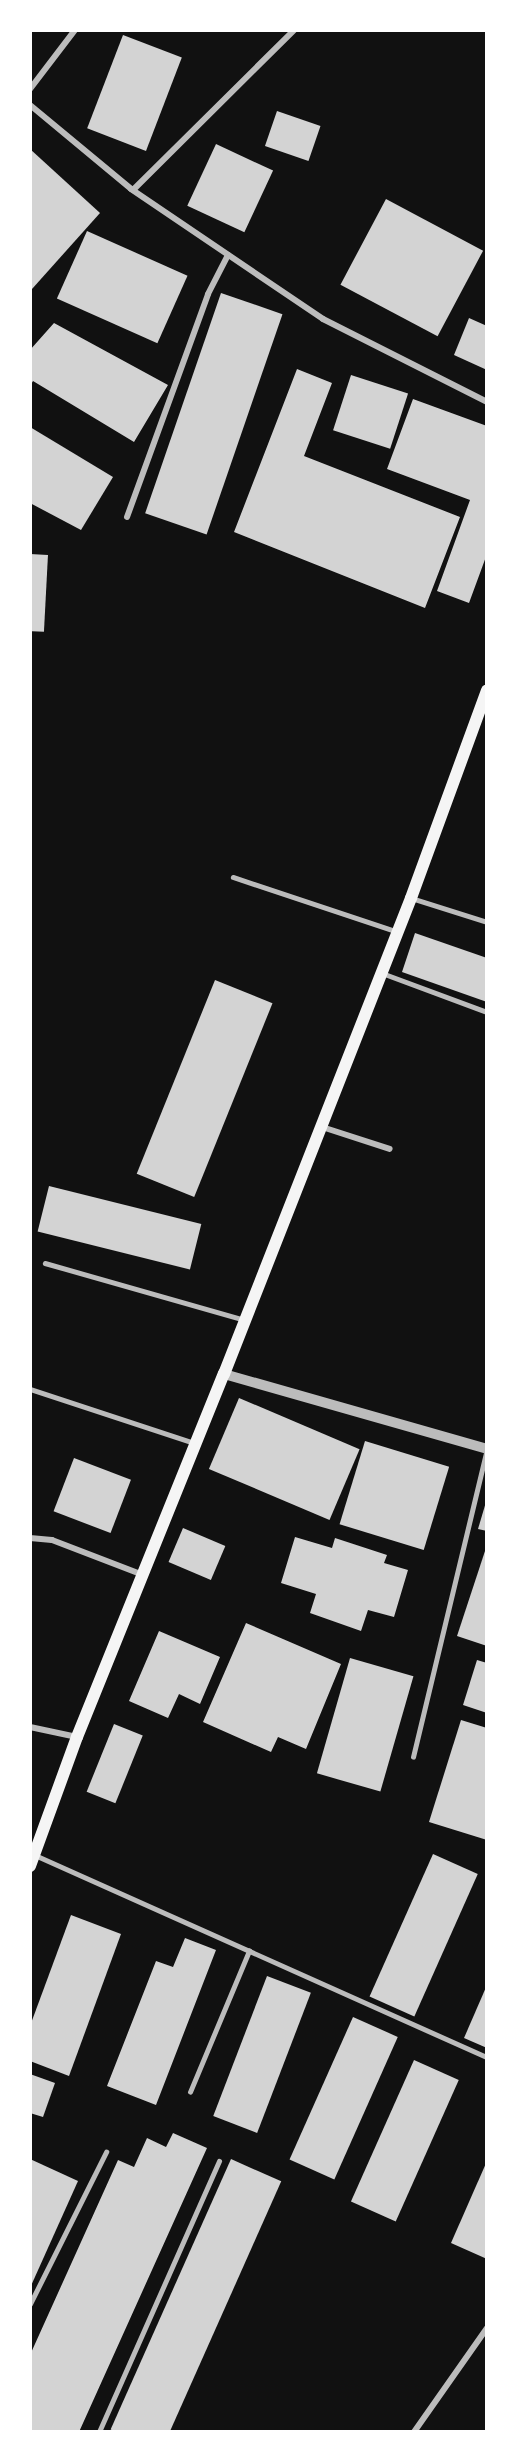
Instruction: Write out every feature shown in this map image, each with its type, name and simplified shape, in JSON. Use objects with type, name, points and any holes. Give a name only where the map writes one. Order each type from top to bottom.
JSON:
[{"type":"main road","points":[[32,1860],[77,1737],[246,1320],[398,932],[487,690]]},
{"type":"street","points":[[30,89],[75,30]]},
{"type":"street","points":[[132,190],[294,30]]},
{"type":"street","points":[[30,105],[132,190],[323,319],[487,402]]},
{"type":"street","points":[[127,517],[208,294],[228,255]]},
{"type":"street","points":[[322,1127],[390,1149]]},
{"type":"street","points":[[224,1374],[487,1449]]},
{"type":"street","points":[[30,1538],[52,1540],[143,1575]]},
{"type":"street","points":[[30,1727],[77,1737]]},
{"type":"street","points":[[414,2432],[487,2328]]},
{"type":"lane","points":[[233,877],[398,932]]},
{"type":"lane","points":[[411,898],[487,922]]},
{"type":"lane","points":[[382,973],[487,1012]]},
{"type":"lane","points":[[45,1263],[246,1320]]},
{"type":"lane","points":[[30,1389],[196,1444]]},
{"type":"lane","points":[[413,1757],[487,1449]]},
{"type":"lane","points":[[32,1860],[249,1951],[487,2057]]},
{"type":"lane","points":[[190,2092],[249,1951]]},
{"type":"lane","points":[[30,2304],[106,2152]]},
{"type":"lane","points":[[99,2432],[219,2161]]},
{"type":"building","points":[[123,35],[182,58],[146,151],[87,128]]},
{"type":"building","points":[[277,111],[320,126],[308,161],[265,146]]},
{"type":"building","points":[[216,144],[273,171],[244,232],[187,206]]},
{"type":"building","points":[[30,149],[100,213],[32,289],[30,287]]},
{"type":"building","points":[[386,199],[483,251],[438,336],[340,285]]},
{"type":"building","points":[[87,231],[187,276],[157,343],[57,299]]},
{"type":"building","points":[[221,293],[282,314],[207,534],[145,513]]},
{"type":"building","points":[[469,318],[487,326],[487,370],[454,355]]},
{"type":"building","points":[[54,323],[168,385],[134,442],[33,381],[30,386],[30,350]]},
{"type":"building","points":[[297,369],[332,383],[304,456],[460,517],[425,608],[234,532]]},
{"type":"building","points":[[351,375],[408,394],[390,449],[333,430]]},
{"type":"building","points":[[413,399],[487,426],[487,554],[469,603],[437,591],[470,500],[387,469]]},
{"type":"building","points":[[30,427],[113,477],[81,530],[30,503]]},
{"type":"building","points":[[30,554],[48,555],[44,632],[30,631]]},
{"type":"building","points":[[415,933],[487,958],[487,1002],[402,972]]},
{"type":"building","points":[[215,980],[272,1003],[194,1197],[137,1174]]},
{"type":"building","points":[[49,1186],[201,1224],[190,1270],[38,1232]]},
{"type":"building","points":[[239,1398],[360,1449],[329,1520],[209,1469]]},
{"type":"building","points":[[365,1441],[449,1467],[424,1550],[340,1524]]},
{"type":"building","points":[[74,1458],[131,1480],[111,1533],[54,1511]]},
{"type":"building","points":[[487,1502],[487,1531],[478,1529]]},
{"type":"building","points":[[183,1528],[225,1546],[211,1580],[169,1562]]},
{"type":"building","points":[[295,1537],[332,1548],[335,1538],[387,1555],[384,1563],[408,1570],[394,1617],[368,1610],[361,1631],[310,1613],[316,1594],[281,1583]]},
{"type":"building","points":[[485,1551],[487,1552],[487,1646],[457,1636]]},
{"type":"building","points":[[246,1623],[341,1664],[306,1749],[278,1737],[271,1752],[203,1722]]},
{"type":"building","points":[[159,1631],[220,1657],[200,1704],[179,1694],[168,1718],[129,1701]]},
{"type":"building","points":[[350,1658],[413,1676],[380,1792],[317,1773]]},
{"type":"building","points":[[477,1660],[487,1663],[487,1713],[463,1705]]},
{"type":"building","points":[[461,1720],[487,1728],[487,1840],[429,1822]]},
{"type":"building","points":[[114,1724],[143,1736],[115,1803],[87,1792]]},
{"type":"building","points":[[433,1854],[478,1874],[414,2016],[370,1997]]},
{"type":"building","points":[[71,1915],[121,1934],[69,2076],[30,2061],[30,2026]]},
{"type":"building","points":[[185,1938],[216,1950],[156,2105],[107,2086],[156,1961],[173,1967]]},
{"type":"building","points":[[267,1976],[311,1993],[257,2133],[213,2116]]},
{"type":"building","points":[[487,1985],[487,2048],[464,2038]]},
{"type":"building","points":[[353,2017],[398,2037],[334,2179],[290,2160]]},
{"type":"building","points":[[414,2060],[459,2080],[396,2222],[351,2202]]},
{"type":"building","points":[[30,2074],[55,2083],[43,2117],[30,2113]]},
{"type":"building","points":[[173,2133],[207,2148],[79,2432],[30,2432],[30,2355],[118,2160],[134,2167],[147,2138],[166,2147]]},
{"type":"building","points":[[30,2159],[78,2181],[30,2288]]},
{"type":"building","points":[[231,2159],[281,2181],[170,2432],[116,2432],[111,2429]]},
{"type":"building","points":[[487,2161],[487,2259],[451,2243]]}]
